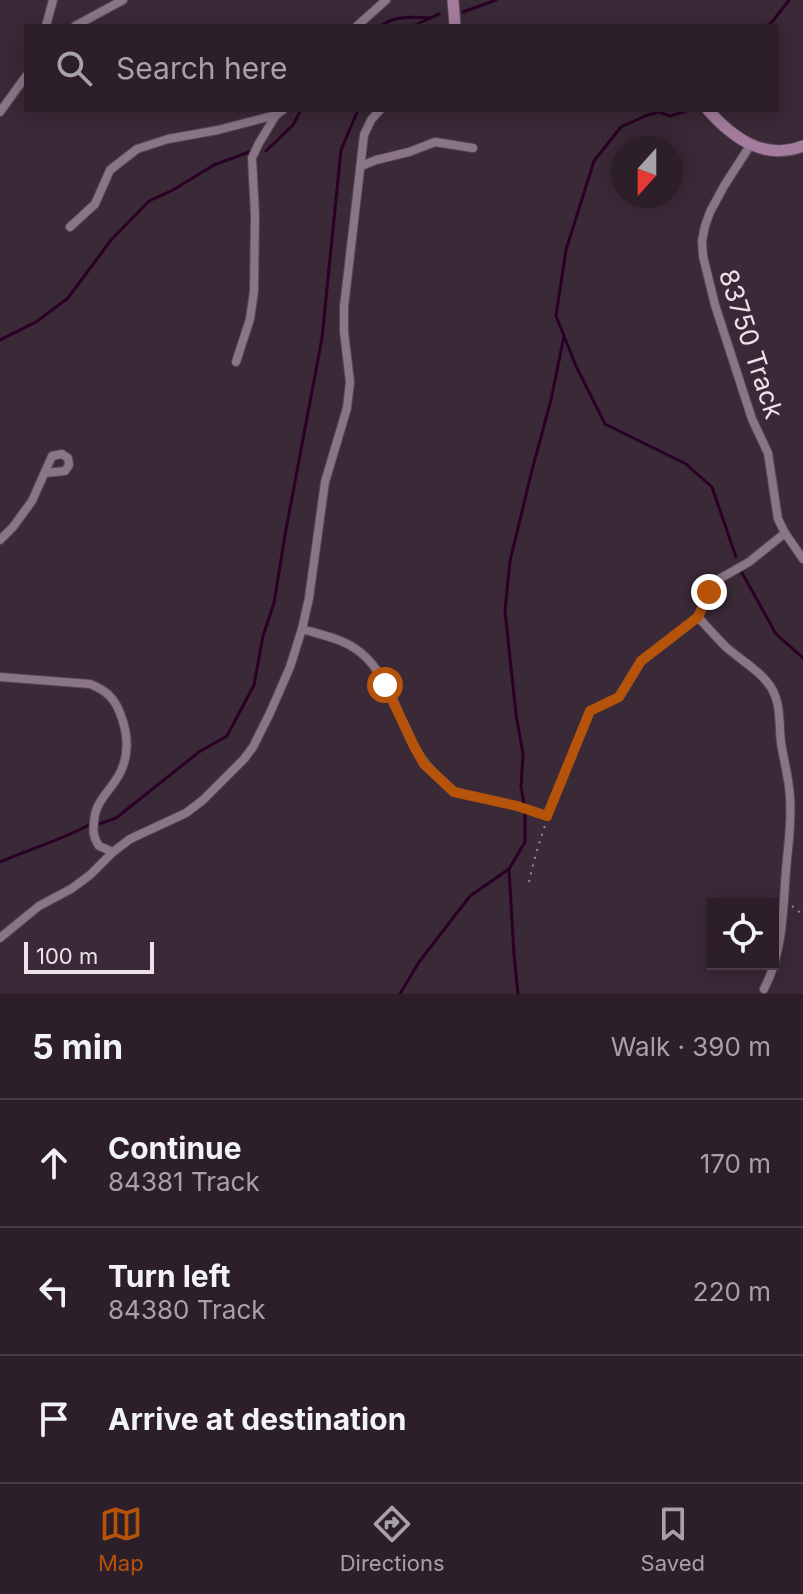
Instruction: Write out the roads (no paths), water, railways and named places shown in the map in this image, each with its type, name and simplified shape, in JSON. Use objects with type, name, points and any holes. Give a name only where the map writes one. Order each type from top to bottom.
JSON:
[{"type":"street","points":[[47,24],[53,0]]},
{"type":"street","points":[[79,24],[123,0]]},
{"type":"street","points":[[359,24],[386,0]]},
{"type":"street","points":[[453,0],[455,24]]},
{"type":"street","points":[[0,112],[24,79]]},
{"type":"street","points":[[0,938],[39,906],[90,875],[113,852],[142,833],[186,813],[203,800],[244,759],[270,713],[302,629],[325,482],[347,408],[350,382],[344,307],[364,135],[378,112]]},
{"type":"street","points":[[710,112],[731,133],[751,144],[775,152],[803,146]]},
{"type":"street","points":[[70,227],[95,204],[110,170],[137,149],[280,113]]},
{"type":"street","points":[[236,362],[250,319],[254,291],[252,158],[280,113]]},
{"type":"street","points":[[361,166],[435,142],[473,148]]},
{"type":"street","name":"83750 Track","points":[[751,144],[710,212],[702,241],[703,256],[715,305],[752,419],[768,453],[776,507],[785,533],[803,559]]},
{"type":"street","points":[[0,540],[32,501],[45,473]]},
{"type":"street","points":[[619,697],[641,661],[698,617],[709,592],[719,579],[749,562],[785,533]]},
{"type":"street","points":[[698,617],[725,646],[767,682],[777,703],[790,794],[790,829],[785,902],[776,955],[764,992]]},
{"type":"street","points":[[302,629],[345,643],[376,668],[424,764],[454,792]]},
{"type":"street","points":[[0,677],[90,684],[115,701],[127,731],[128,744],[121,771],[97,805],[94,822],[94,835],[99,846],[113,852]]},
{"type":"waterway","points":[[463,12],[496,0]]},
{"type":"waterway","points":[[770,24],[789,0]]},
{"type":"waterway","points":[[417,24],[439,14]]},
{"type":"waterway","points":[[384,24],[398,18],[431,18]]},
{"type":"waterway","points":[[266,151],[293,125],[300,112]]},
{"type":"waterway","points":[[99,824],[116,818],[199,752],[227,736],[254,685],[263,636],[274,603],[322,338],[341,150],[357,112]]},
{"type":"waterway","points":[[659,112],[670,116],[683,112]]},
{"type":"waterway","points":[[659,112],[621,127],[594,161],[566,250],[556,316],[576,366],[605,424],[686,464],[712,487],[736,557]]},
{"type":"waterway","points":[[0,340],[36,322],[68,298],[111,240],[149,201],[214,165],[252,151]]},
{"type":"waterway","points":[[400,994],[419,962],[470,896],[509,869],[525,842],[521,787],[523,754],[505,611],[510,561],[564,336]]},
{"type":"waterway","points":[[741,571],[776,634],[803,658]]},
{"type":"waterway","points":[[0,862],[89,825]]},
{"type":"waterway","points":[[509,870],[518,994]]}]
